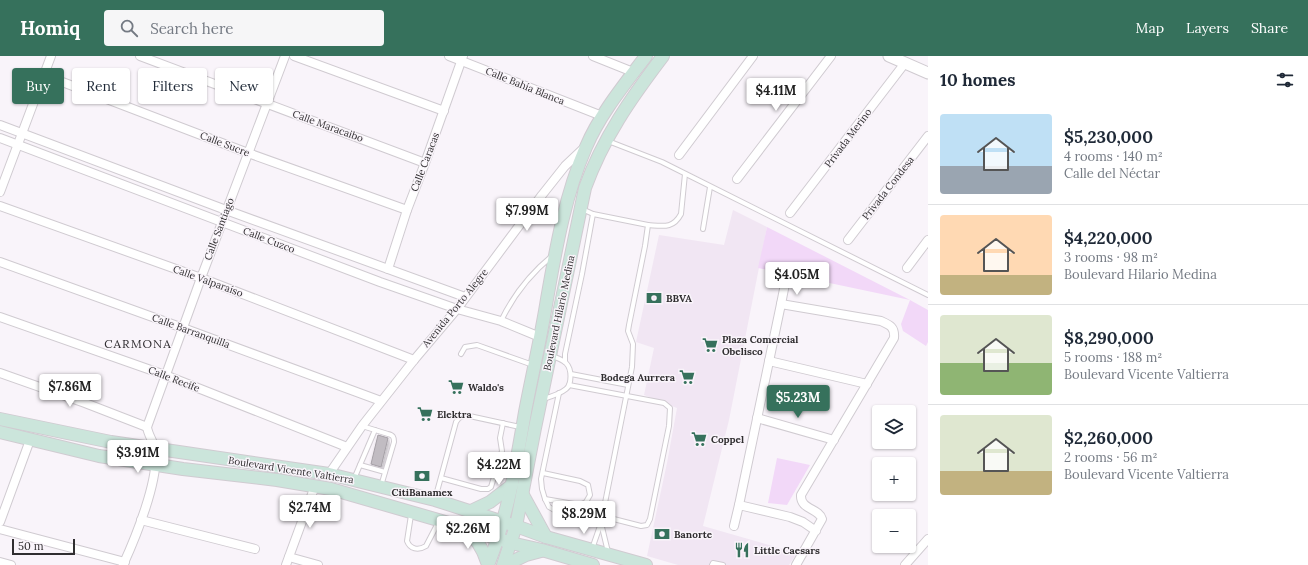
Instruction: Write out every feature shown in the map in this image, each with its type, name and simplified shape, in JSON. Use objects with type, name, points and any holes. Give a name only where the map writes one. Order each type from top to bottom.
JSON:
[{"type":"main road","name":"Boulevard Hilario Medina","points":[[488,565],[503,522],[512,485],[556,253],[568,199],[586,147],[602,116],[646,56]]},
{"type":"main road","name":"Boulevard Hilario Medina","points":[[504,565],[516,526],[523,495],[580,208],[591,171],[606,140],[624,109],[663,56]]},
{"type":"main road","name":"Boulevard Vicente Valtierra","points":[[0,419],[84,437],[329,474],[435,500],[546,537],[646,565]]},
{"type":"main road","name":"Boulevard Vicente Valtierra","points":[[0,432],[99,456],[331,489],[459,526],[511,543],[542,550],[593,565]]},
{"type":"main road","points":[[471,511],[490,502],[512,485]]},
{"type":"main road","points":[[523,495],[546,537]]},
{"type":"main road","points":[[459,526],[468,532],[478,544],[488,565]]},
{"type":"main road","points":[[504,565],[526,555],[542,550]]},
{"type":"street","points":[[47,68],[51,56]]},
{"type":"street","name":"Calle Maracaibo","points":[[140,56],[215,84]]},
{"type":"street","name":"Calle Santiago","points":[[273,88],[285,56]]},
{"type":"street","points":[[294,56],[444,111]]},
{"type":"street","name":"Calle Bahía Blanca","points":[[449,56],[462,58],[602,116]]},
{"type":"street","points":[[593,56],[633,72]]},
{"type":"street","points":[[678,155],[753,56]]},
{"type":"street","points":[[737,179],[831,56]]},
{"type":"street","points":[[889,56],[928,73]]},
{"type":"street","name":"Calle Caracas","points":[[388,269],[407,210],[462,58]]},
{"type":"street","name":"Privada Merino","points":[[790,213],[905,63]]},
{"type":"street","name":"Calle Sucre","points":[[64,83],[248,153],[407,210]]},
{"type":"street","points":[[0,192],[33,104]]},
{"type":"street","name":"Calle Maracaibo","points":[[267,104],[425,163]]},
{"type":"street","name":"Calle Santiago","points":[[147,427],[226,210],[267,104]]},
{"type":"street","name":"Calle Cuzco","points":[[0,125],[226,210],[466,297]]},
{"type":"street","name":"Privada Condesa","points":[[848,240],[928,136]]},
{"type":"street","name":"Calle Cuzco","points":[[0,138],[380,282],[457,309],[501,322],[540,337]]},
{"type":"street","name":"Avenida Porto Alegre","points":[[329,474],[381,401],[457,309],[564,166],[586,147]]},
{"type":"street","name":"Calle Valparaíso","points":[[0,206],[201,278],[414,360]]},
{"type":"street","points":[[907,268],[928,240]]},
{"type":"street","name":"Calle Barranquilla","points":[[0,262],[381,401]]},
{"type":"street","points":[[734,526],[787,274]]},
{"type":"street","points":[[781,304],[881,321],[890,325],[895,332],[894,338],[801,495],[801,499],[806,507],[821,517],[821,522],[796,565]]},
{"type":"street","name":"Calle Recife","points":[[0,317],[165,375],[347,447]]},
{"type":"street","points":[[769,361],[867,384]]},
{"type":"street","points":[[0,373],[147,427],[155,448],[156,465],[141,520],[124,564],[0,529]]},
{"type":"street","points":[[757,418],[834,440]]},
{"type":"street","points":[[0,522],[30,440]]},
{"type":"street","points":[[315,486],[287,561],[318,565]]},
{"type":"street","points":[[738,505],[790,517],[803,522],[816,531]]},
{"type":"street","points":[[141,520],[254,549]]},
{"type":"street","points":[[906,565],[928,539]]},
{"type":"street","points":[[0,562],[11,565]]},
{"type":"lane","points":[[606,140],[662,162],[928,295]]},
{"type":"lane","points":[[580,208],[593,214],[648,225],[670,225],[678,219],[681,214],[685,174]]},
{"type":"lane","points":[[703,229],[710,187]]},
{"type":"lane","points":[[565,362],[593,214]]},
{"type":"lane","points":[[592,550],[601,523],[627,395],[633,355],[633,344],[628,331],[648,225]]},
{"type":"lane","points":[[501,322],[514,297],[539,267],[556,253]]},
{"type":"lane","points":[[461,354],[465,347],[477,345],[534,366]]},
{"type":"lane","points":[[541,400],[559,393],[567,388],[569,384],[570,369],[565,362],[550,356]]},
{"type":"lane","points":[[570,374],[628,385]]},
{"type":"lane","points":[[559,393],[541,479],[542,489],[549,507],[556,511],[602,516],[641,526],[648,526],[669,426],[671,413],[670,408],[668,405],[627,395],[569,384]]},
{"type":"lane","points":[[435,500],[456,422],[459,418],[465,415],[523,427]]},
{"type":"lane","points":[[441,478],[485,490],[491,487],[502,451],[500,438],[504,423]]},
{"type":"lane","points":[[362,426],[392,435],[394,438],[381,486]]},
{"type":"lane","points":[[354,480],[375,430]]},
{"type":"lane","points":[[360,465],[385,472]]},
{"type":"lane","points":[[543,472],[580,481],[588,485],[590,495],[586,502],[580,505],[545,499]]},
{"type":"lane","points":[[411,512],[407,541],[411,548],[422,549],[426,546],[439,521]]},
{"type":"lane","points":[[601,523],[609,555]]},
{"type":"lane","points":[[712,565],[713,563],[723,565]]},
{"type":"shaded area","points":[[733,210],[767,227],[729,420],[703,526],[797,553],[789,565],[678,565],[647,556],[677,408],[644,395],[654,348],[636,342],[659,235],[724,245]]},
{"type":"shaded area","points":[[767,227],[910,300],[758,268]]},
{"type":"shaded area","points":[[910,300],[928,310],[928,342],[926,346],[903,331],[901,324]]},
{"type":"shaded area","points":[[777,458],[810,465],[787,505],[768,503]]},
{"type":"building","points":[[378,435],[388,438],[381,467],[371,464]]},
{"type":"place","name":"BBVA","points":[[654,298]]},
{"type":"place","name":"Plaza Comercial Obelisco","points":[[710,345]]},
{"type":"place","name":"Bodega Aurrera","points":[[687,377]]},
{"type":"place","name":"Waldo's","points":[[456,387]]},
{"type":"place","name":"Elektra","points":[[425,414]]},
{"type":"place","name":"Coppel","points":[[699,439]]},
{"type":"place","name":"CitiBanamex","points":[[422,476]]},
{"type":"place","name":"Banorte","points":[[662,534]]},
{"type":"place","name":"Little Caesars","points":[[742,550]]},
{"type":"district","name":"CARMONA","points":[[138,343]]}]
